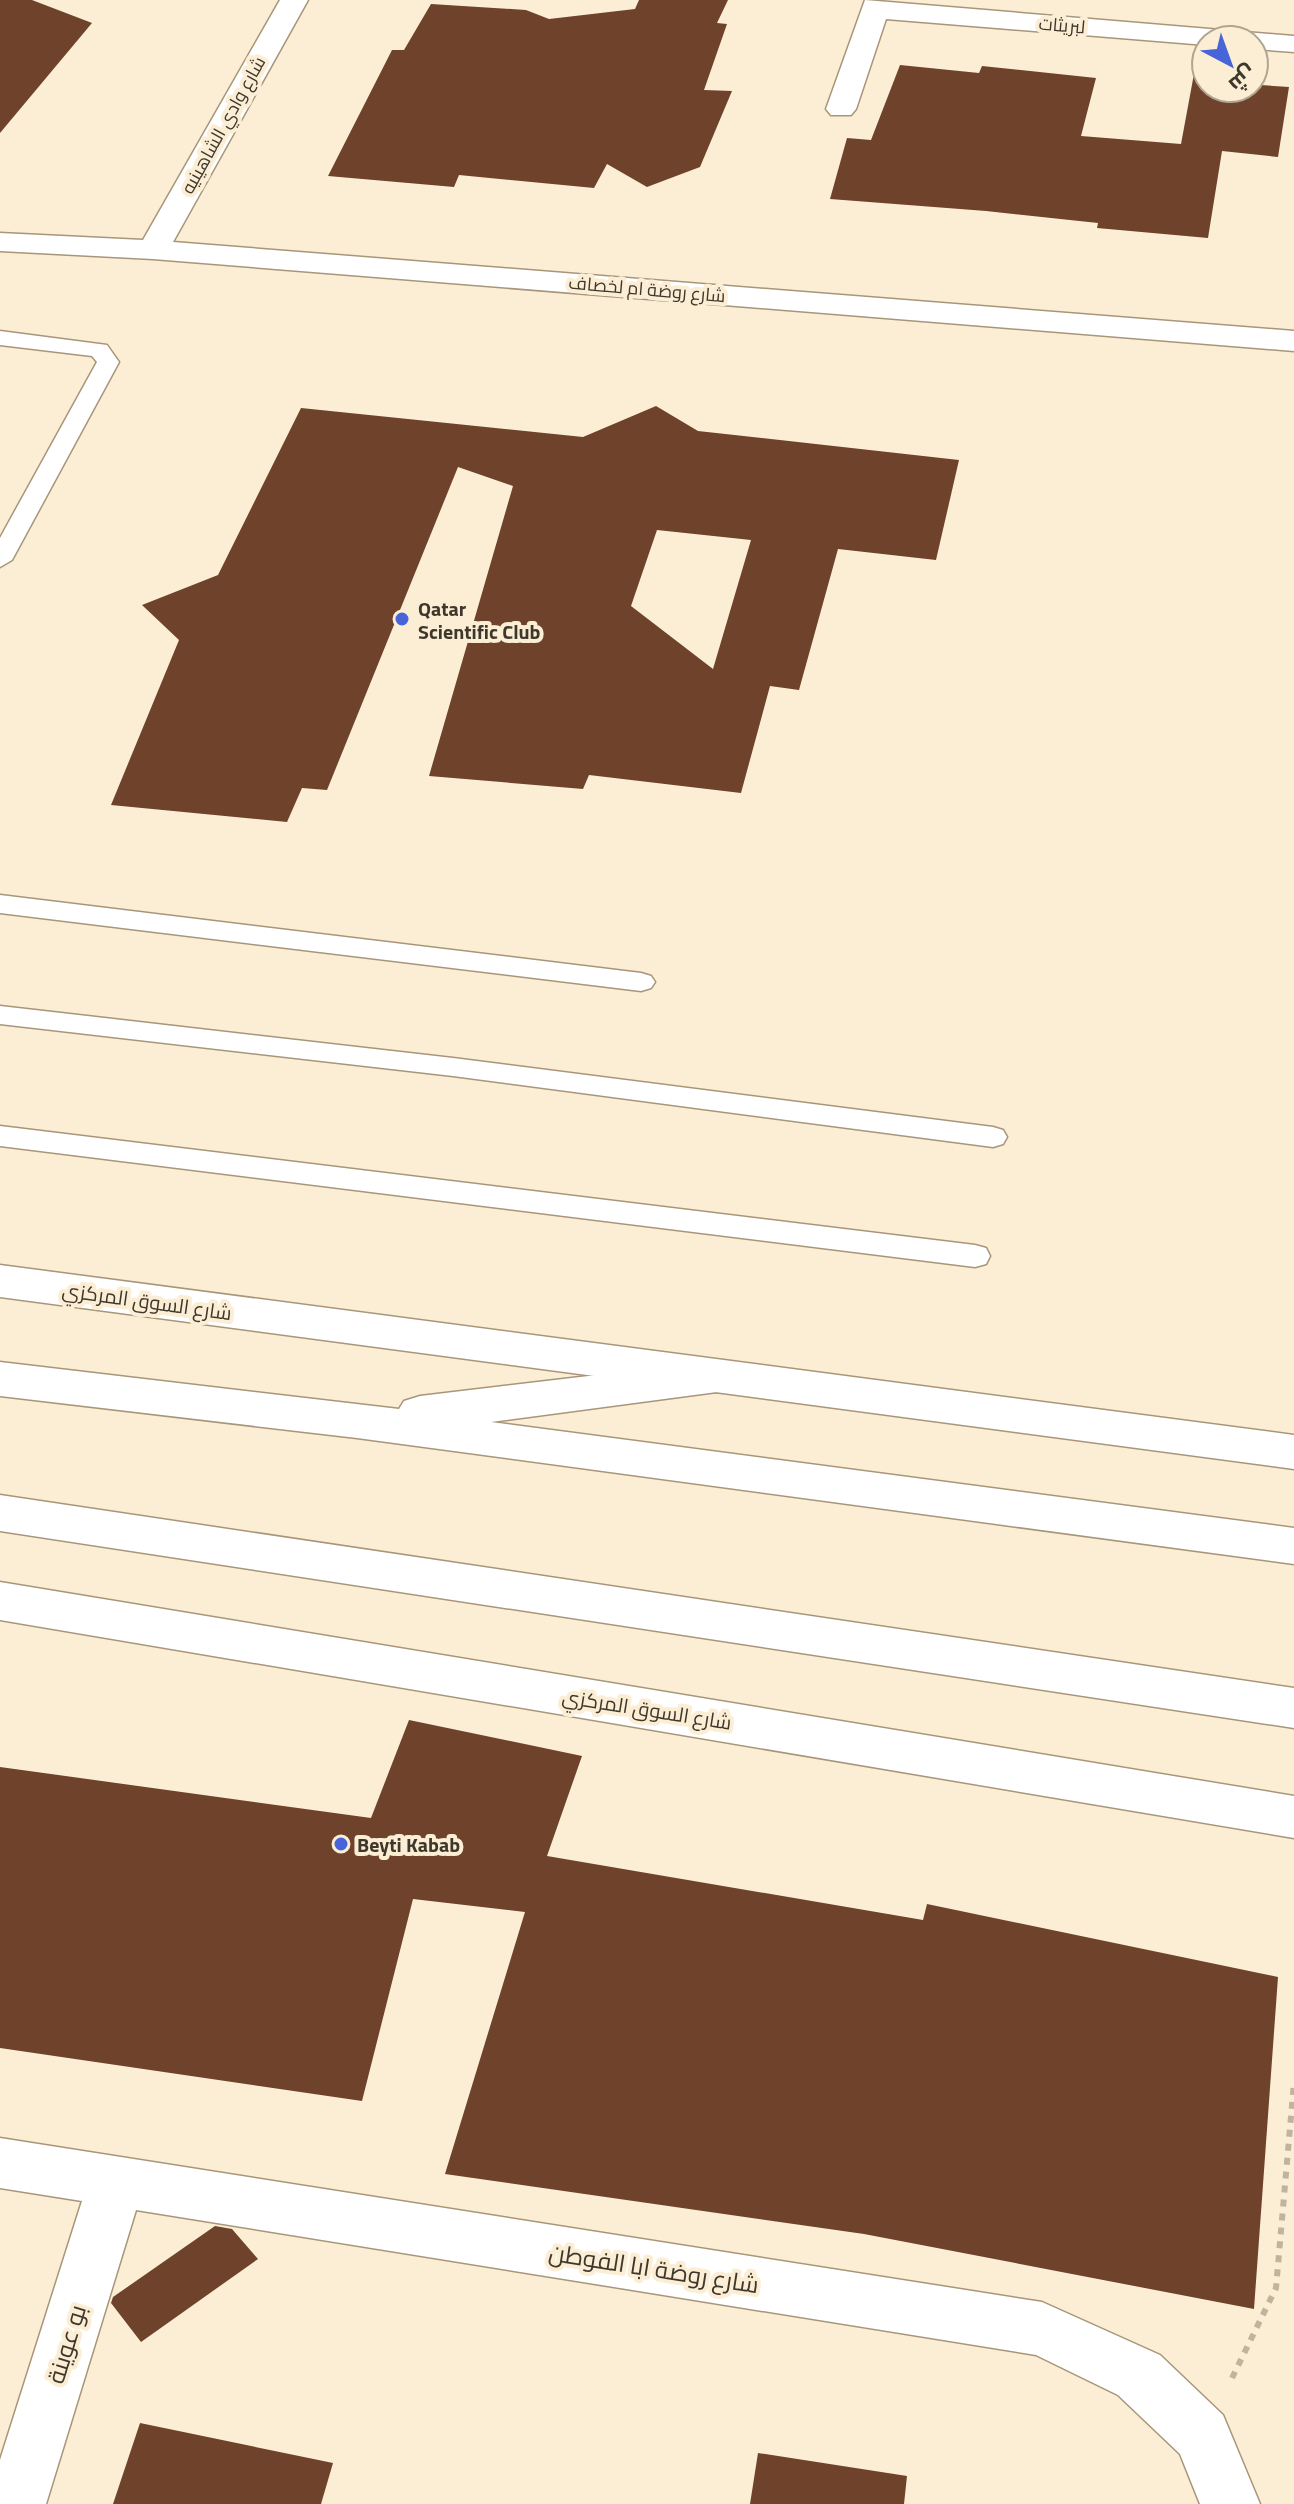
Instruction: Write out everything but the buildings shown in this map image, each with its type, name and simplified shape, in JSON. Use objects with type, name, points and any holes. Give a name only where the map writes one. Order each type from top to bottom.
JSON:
[{"type":"street","name":"شارع وادي الشاهينيه","points":[[153,250],[294,0]]},
{"type":"street","name":"لبريثات","points":[[841,109],[877,5],[1190,35]]},
{"type":"street","points":[[1270,42],[1294,44]]},
{"type":"street","name":"شارع روضة ام لخصاف","points":[[0,242],[153,250],[1294,341]]},
{"type":"street","name":"شارع السوق المركزي","points":[[0,1281],[1294,1452]]},
{"type":"street","points":[[357,1421],[716,1378]]},
{"type":"street","points":[[0,1379],[357,1421],[1294,1546]]},
{"type":"street","points":[[0,1513],[1294,1708]]},
{"type":"street","name":"شارع السوق المركزي","points":[[0,1601],[1294,1817]]},
{"type":"street","points":[[1201,1695],[1294,1737]]},
{"type":"street","name":"شارع روضة ابا الفوطن","points":[[0,2163],[116,2184],[1042,2329],[1139,2375],[1202,2435],[1230,2504]]},
{"type":"street","name":"بو عوينة","points":[[16,2504],[116,2184]]},
{"type":"lane","points":[[0,338],[99,350],[108,362],[0,560]]},
{"type":"lane","points":[[0,904],[641,982]]},
{"type":"lane","points":[[0,1015],[453,1067],[993,1137]]},
{"type":"lane","points":[[0,1136],[975,1256]]},
{"type":"path","points":[[1202,2435],[1276,2288],[1294,2082]]},
{"type":"place","name":"Qatar Scientific Club","points":[[402,619]]},
{"type":"place","name":"Beyti Kabab","points":[[341,1844]]}]
